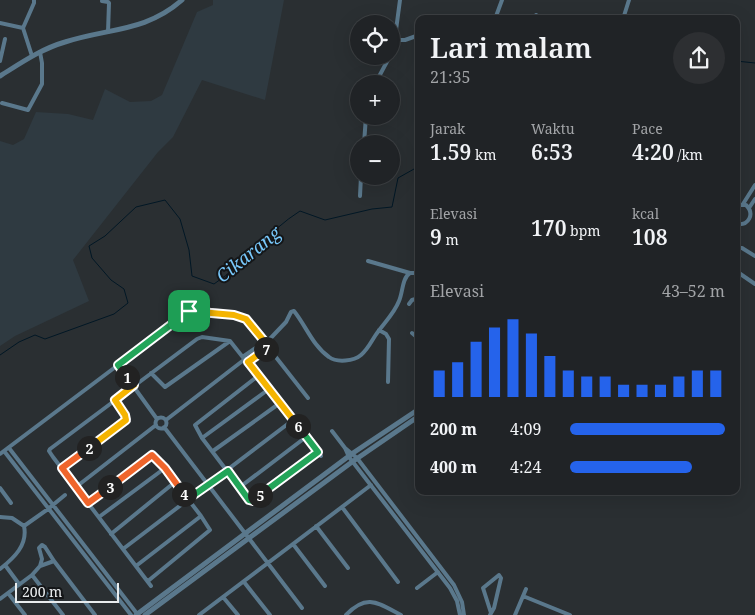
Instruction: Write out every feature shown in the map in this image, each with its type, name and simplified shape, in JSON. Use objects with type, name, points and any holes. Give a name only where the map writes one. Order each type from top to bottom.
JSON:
[{"type":"street","points":[[32,56],[23,28],[34,0]]},
{"type":"street","points":[[0,76],[32,56],[64,42],[147,23],[161,16],[182,0]]},
{"type":"street","points":[[398,15],[400,0]]},
{"type":"street","points":[[496,15],[502,0]]},
{"type":"street","points":[[624,15],[629,0]]},
{"type":"street","points":[[102,1],[109,3],[108,32]]},
{"type":"street","points":[[0,23],[23,28]]},
{"type":"street","points":[[400,40],[415,37]]},
{"type":"street","points":[[0,62],[5,39]]},
{"type":"street","points":[[2,103],[28,110],[42,84],[40,52]]},
{"type":"street","points":[[360,196],[361,185]]},
{"type":"street","points":[[743,204],[755,185]]},
{"type":"street","points":[[749,208],[755,199]]},
{"type":"street","points":[[740,204],[743,204],[749,208],[751,215],[745,224],[740,225]]},
{"type":"street","points":[[740,248],[755,256]]},
{"type":"street","points":[[368,262],[415,273]]},
{"type":"street","points":[[164,428],[166,420],[266,344],[286,322],[292,311],[295,312],[319,348],[334,361],[353,359],[360,356],[390,317],[400,300],[406,276],[410,273]]},
{"type":"street","points":[[740,274],[755,284]]},
{"type":"street","points":[[409,304],[415,299]]},
{"type":"street","points":[[0,454],[191,310],[234,315],[246,319],[308,398]]},
{"type":"street","points":[[379,330],[386,334],[389,339],[388,382]]},
{"type":"street","points":[[151,586],[49,450],[134,385],[200,337],[230,341],[321,456]]},
{"type":"street","points":[[151,373],[165,387],[230,341]]},
{"type":"street","points":[[246,359],[266,344]]},
{"type":"street","points":[[76,487],[156,425],[157,419],[118,365]]},
{"type":"street","points":[[258,376],[196,422],[195,427],[249,500],[253,501],[318,452]]},
{"type":"street","points":[[202,438],[269,389]]},
{"type":"street","points":[[62,468],[126,420],[125,415],[115,400]]},
{"type":"street","points":[[213,452],[280,403]]},
{"type":"street","points":[[9,448],[53,505],[103,576],[135,615],[246,536],[415,411]]},
{"type":"street","points":[[157,419],[163,417],[166,420]]},
{"type":"street","points":[[353,458],[415,419]]},
{"type":"street","points":[[123,549],[293,420]]},
{"type":"street","points":[[156,425],[164,428],[302,608]]},
{"type":"street","points":[[332,431],[448,576],[460,615]]},
{"type":"street","points":[[240,487],[306,437]]},
{"type":"street","points":[[4,451],[48,509],[81,546]]},
{"type":"street","points":[[88,503],[151,456],[154,455],[165,468],[210,528],[209,532],[148,581]]},
{"type":"street","points":[[353,458],[371,485],[444,580],[452,586],[462,602],[464,615]]},
{"type":"street","points":[[99,517],[165,468]]},
{"type":"street","points":[[111,534],[175,482]]},
{"type":"street","points":[[203,614],[371,485]]},
{"type":"street","points":[[0,488],[11,503]]},
{"type":"street","points":[[0,496],[5,495]]},
{"type":"street","points":[[24,526],[65,495]]},
{"type":"street","points":[[342,507],[398,582]]},
{"type":"street","points":[[136,566],[201,516]]},
{"type":"street","points":[[0,517],[12,518],[24,526],[26,535],[14,557],[0,569]]},
{"type":"street","points":[[316,526],[348,568]]},
{"type":"street","points":[[145,615],[246,536]]},
{"type":"street","points":[[293,544],[325,586]]},
{"type":"street","points":[[0,599],[32,575],[40,566],[42,559],[39,548],[42,545],[95,615]]},
{"type":"street","points":[[40,566],[54,561]]},
{"type":"street","points":[[5,566],[19,584]]},
{"type":"street","points":[[417,588],[438,572]]},
{"type":"street","points":[[32,575],[63,615]]},
{"type":"street","points":[[499,575],[501,578],[491,614],[483,588],[499,575]]},
{"type":"street","points":[[244,582],[270,615]]},
{"type":"street","points":[[515,615],[526,589]]},
{"type":"street","points":[[8,593],[26,615]]},
{"type":"street","points":[[523,596],[569,615]]},
{"type":"street","points":[[223,597],[238,615]]},
{"type":"street","points":[[346,615],[355,607],[364,602],[371,601],[378,602],[401,615]]},
{"type":"shaded area","points":[[213,0],[284,0],[265,100],[202,80],[173,137],[158,152],[73,260],[89,301],[15,336],[0,346],[0,141],[13,145],[24,139],[36,112],[68,114],[93,120],[105,89],[130,102],[151,101],[162,95],[197,12],[213,5]]},
{"type":"waterway","name":"Cikarang","points":[[740,61],[755,63]]},
{"type":"waterway","name":"Cikarang","points":[[0,355],[19,342],[35,335],[45,339],[114,314],[128,303],[124,289],[111,280],[92,258],[89,246],[105,236],[136,207],[165,200],[180,219],[189,250],[192,276],[214,284],[226,276],[288,219],[300,211],[325,220],[372,209],[392,207],[398,178],[415,169]]},
{"type":"route","points":[[189,311],[234,315],[249,321],[269,347],[248,362],[318,452],[252,501],[249,500],[228,471],[188,499],[165,468],[152,455],[88,503],[62,468],[126,420],[126,416],[115,400],[134,385],[118,365],[189,311]]}]
